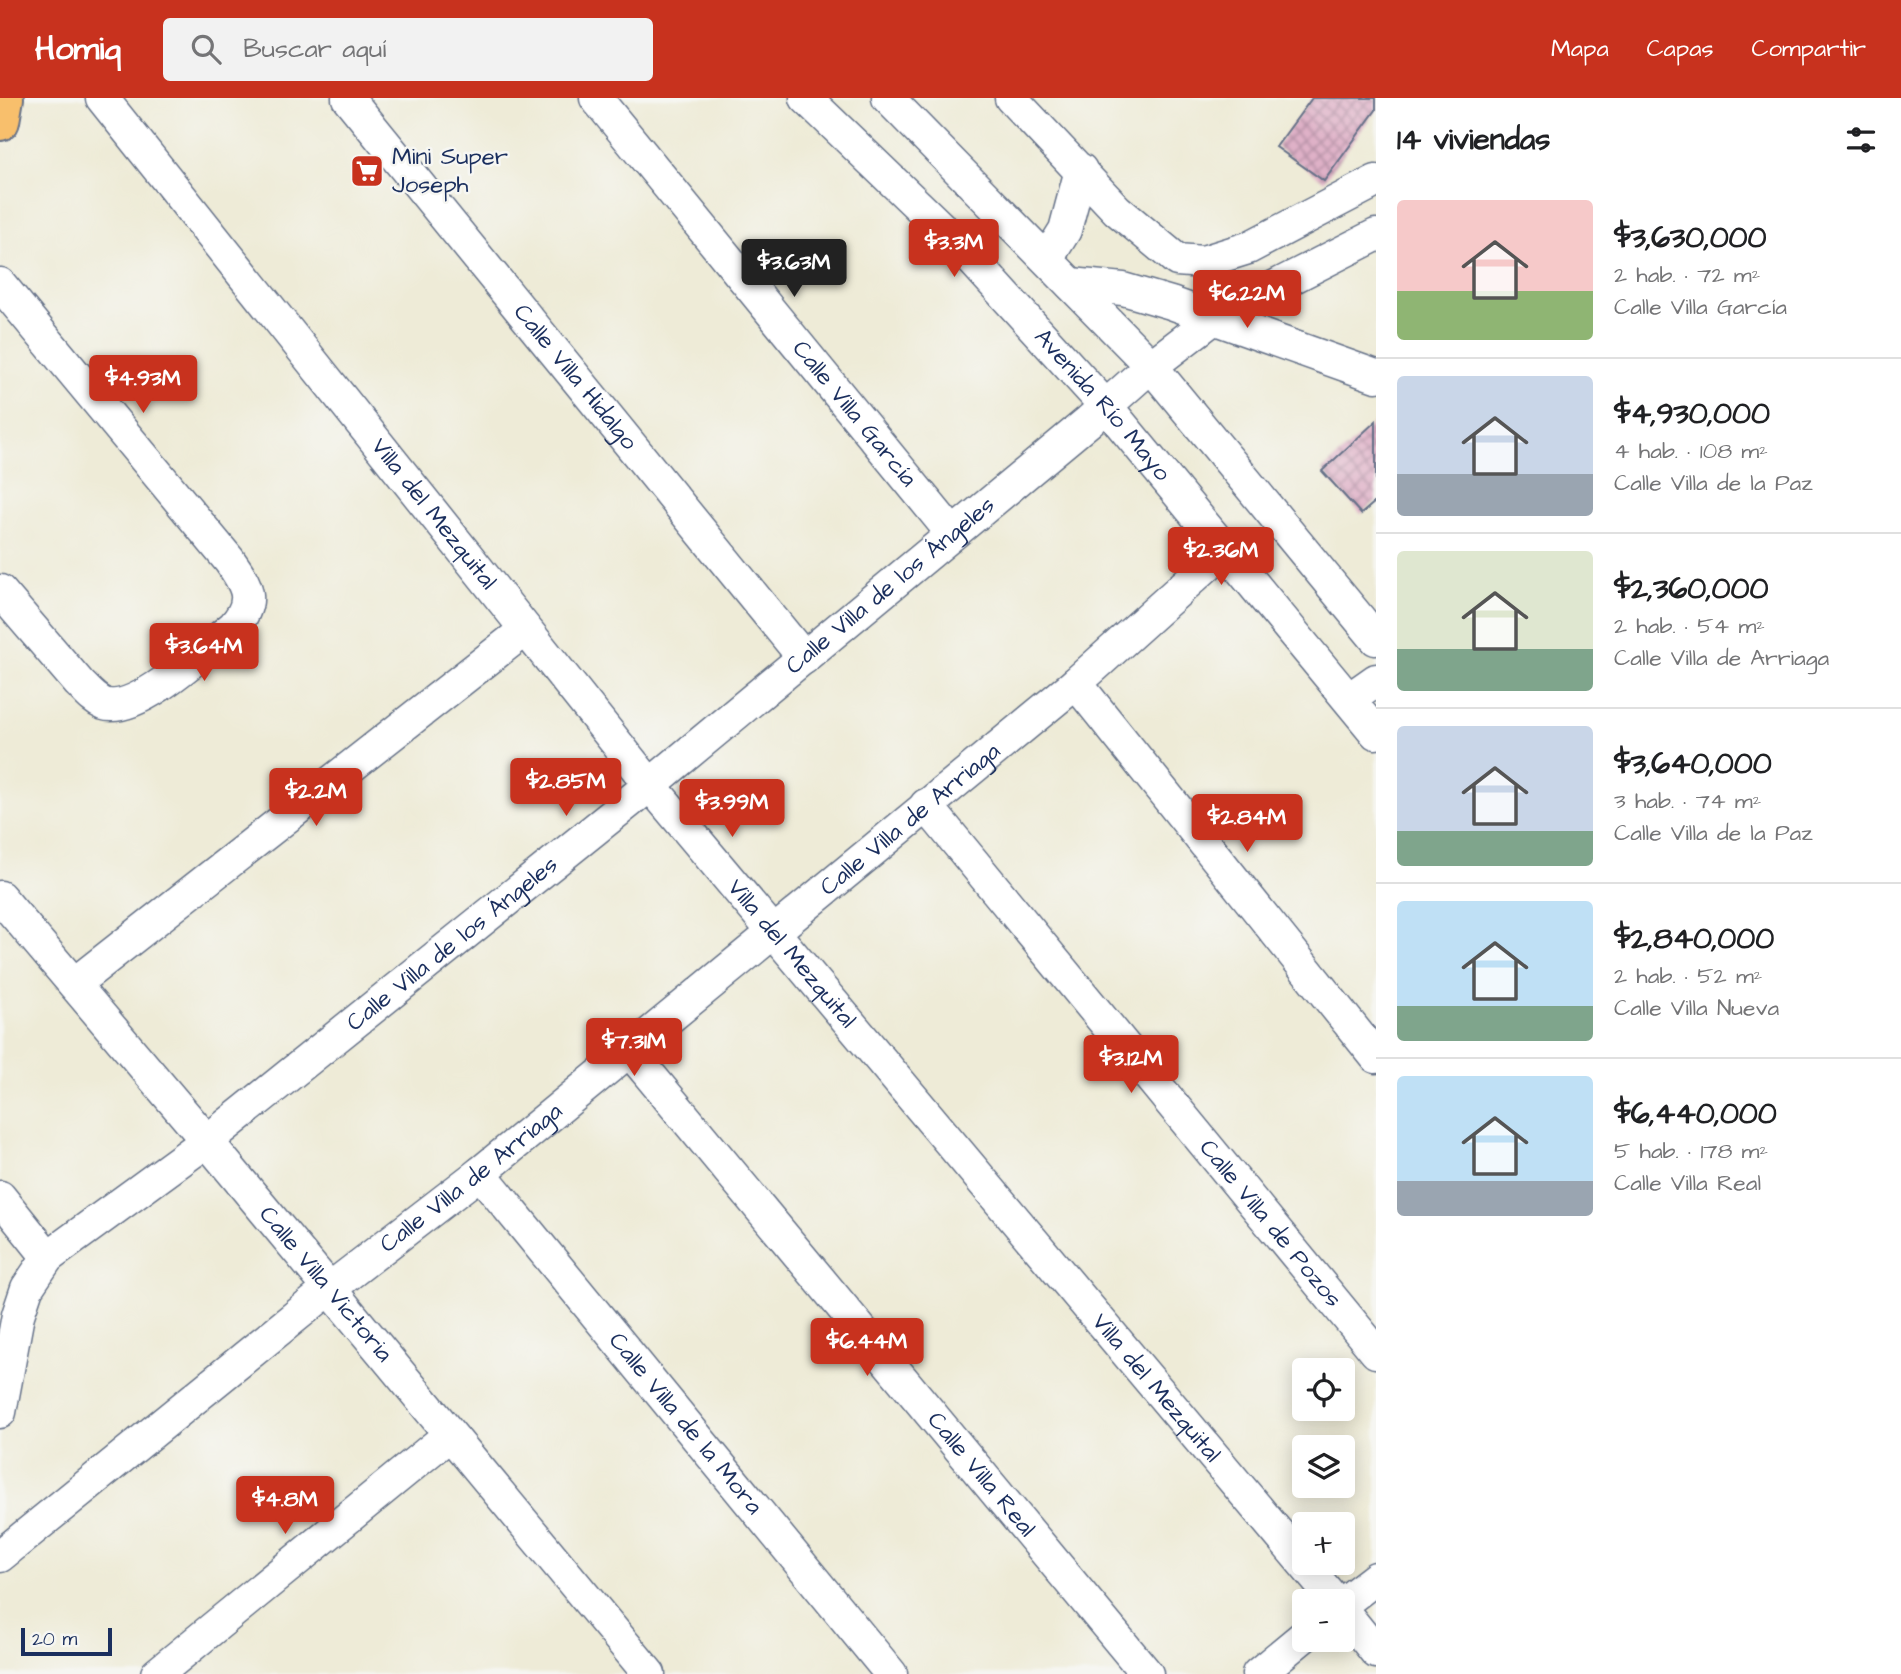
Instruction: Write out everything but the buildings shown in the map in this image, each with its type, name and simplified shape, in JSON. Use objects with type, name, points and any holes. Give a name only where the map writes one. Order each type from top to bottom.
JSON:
[{"type":"main road","points":[[0,121],[4,98]]},
{"type":"street","name":"Villa del Mezquital","points":[[102,98],[650,785],[1325,1589]]},
{"type":"street","name":"Calle Villa Hidalgo","points":[[348,98],[804,659]]},
{"type":"street","name":"Calle Villa García","points":[[596,98],[952,533]]},
{"type":"street","name":"Avenida Río Mayo","points":[[806,98],[958,244],[1105,406],[1376,733]]},
{"type":"street","points":[[888,98],[1151,366],[1376,639]]},
{"type":"street","points":[[1011,98],[1112,204],[1163,251],[1177,260],[1203,262],[1248,248],[1376,181]]},
{"type":"street","points":[[1047,259],[1065,230],[1081,170]]},
{"type":"street","name":"Calle Villa de los Ángeles","points":[[0,1412],[18,1315],[27,1288],[48,1257],[207,1141],[650,785],[804,659],[1151,366],[1215,317],[1376,235]]},
{"type":"street","points":[[0,284],[229,560],[243,580],[248,596],[244,615],[233,628],[148,694],[125,703],[107,705],[92,697],[0,591]]},
{"type":"street","points":[[1071,284],[1123,289],[1215,317],[1376,376]]},
{"type":"street","name":"Calle Villa de Arriaga","points":[[0,1556],[328,1290],[480,1173],[775,931],[1076,683],[1224,550]]},
{"type":"street","points":[[74,984],[525,630]]},
{"type":"street","points":[[1349,699],[1376,680]]},
{"type":"street","points":[[1076,683],[1376,1057]]},
{"type":"street","name":"Calle Villa de Pozos","points":[[926,805],[1376,1352]]},
{"type":"street","name":"Calle Villa Victoria","points":[[0,897],[207,1141],[448,1436],[649,1674]]},
{"type":"street","name":"Calle Villa Real","points":[[628,1049],[1147,1674]]},
{"type":"street","name":"Calle Villa de la Mora","points":[[480,1173],[891,1674]]},
{"type":"street","points":[[0,1197],[48,1257]]},
{"type":"street","points":[[156,1674],[448,1436]]},
{"type":"street","points":[[1355,1594],[1376,1578]]},
{"type":"street","points":[[1355,1626],[1376,1652]]},
{"type":"street","points":[[1258,1674],[1292,1646]]},
{"type":"place","name":"Mini Super Joseph","points":[[367,171]]}]
